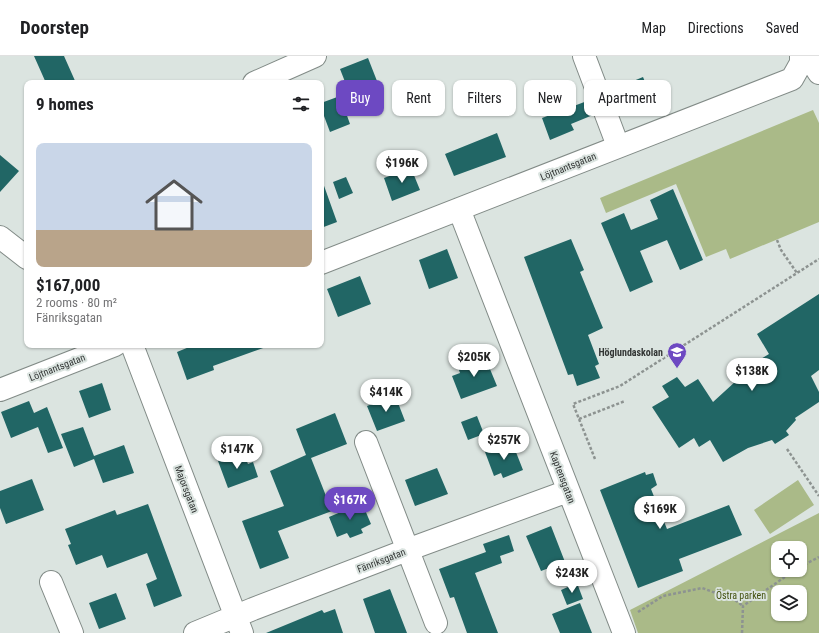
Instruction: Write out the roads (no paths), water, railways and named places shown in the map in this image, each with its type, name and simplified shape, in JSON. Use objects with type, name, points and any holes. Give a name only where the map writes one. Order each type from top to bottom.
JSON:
[{"type":"street","points":[[261,80],[315,56]]},
{"type":"street","points":[[584,56],[618,146]]},
{"type":"street","name":"Löjtnantsgatan","points":[[324,262],[792,79],[801,63],[801,56]]},
{"type":"street","points":[[808,56],[819,73]]},
{"type":"street","name":"Kaptensgatan","points":[[459,209],[624,633]]},
{"type":"street","points":[[0,238],[24,256]]},
{"type":"street","name":"Löjtnantsgatan","points":[[0,390],[107,348]]},
{"type":"street","name":"Majorsgatan","points":[[133,348],[239,625]]},
{"type":"street","points":[[366,442],[436,623]]},
{"type":"street","name":"Fänriksgatan","points":[[195,633],[239,625],[407,550],[568,491]]},
{"type":"street","points":[[51,582],[72,633]]},
{"type":"place","name":"Höglundaskolan","points":[[677,369]]},
{"type":"park label","name":"Östra parken","points":[[741,595]]}]
